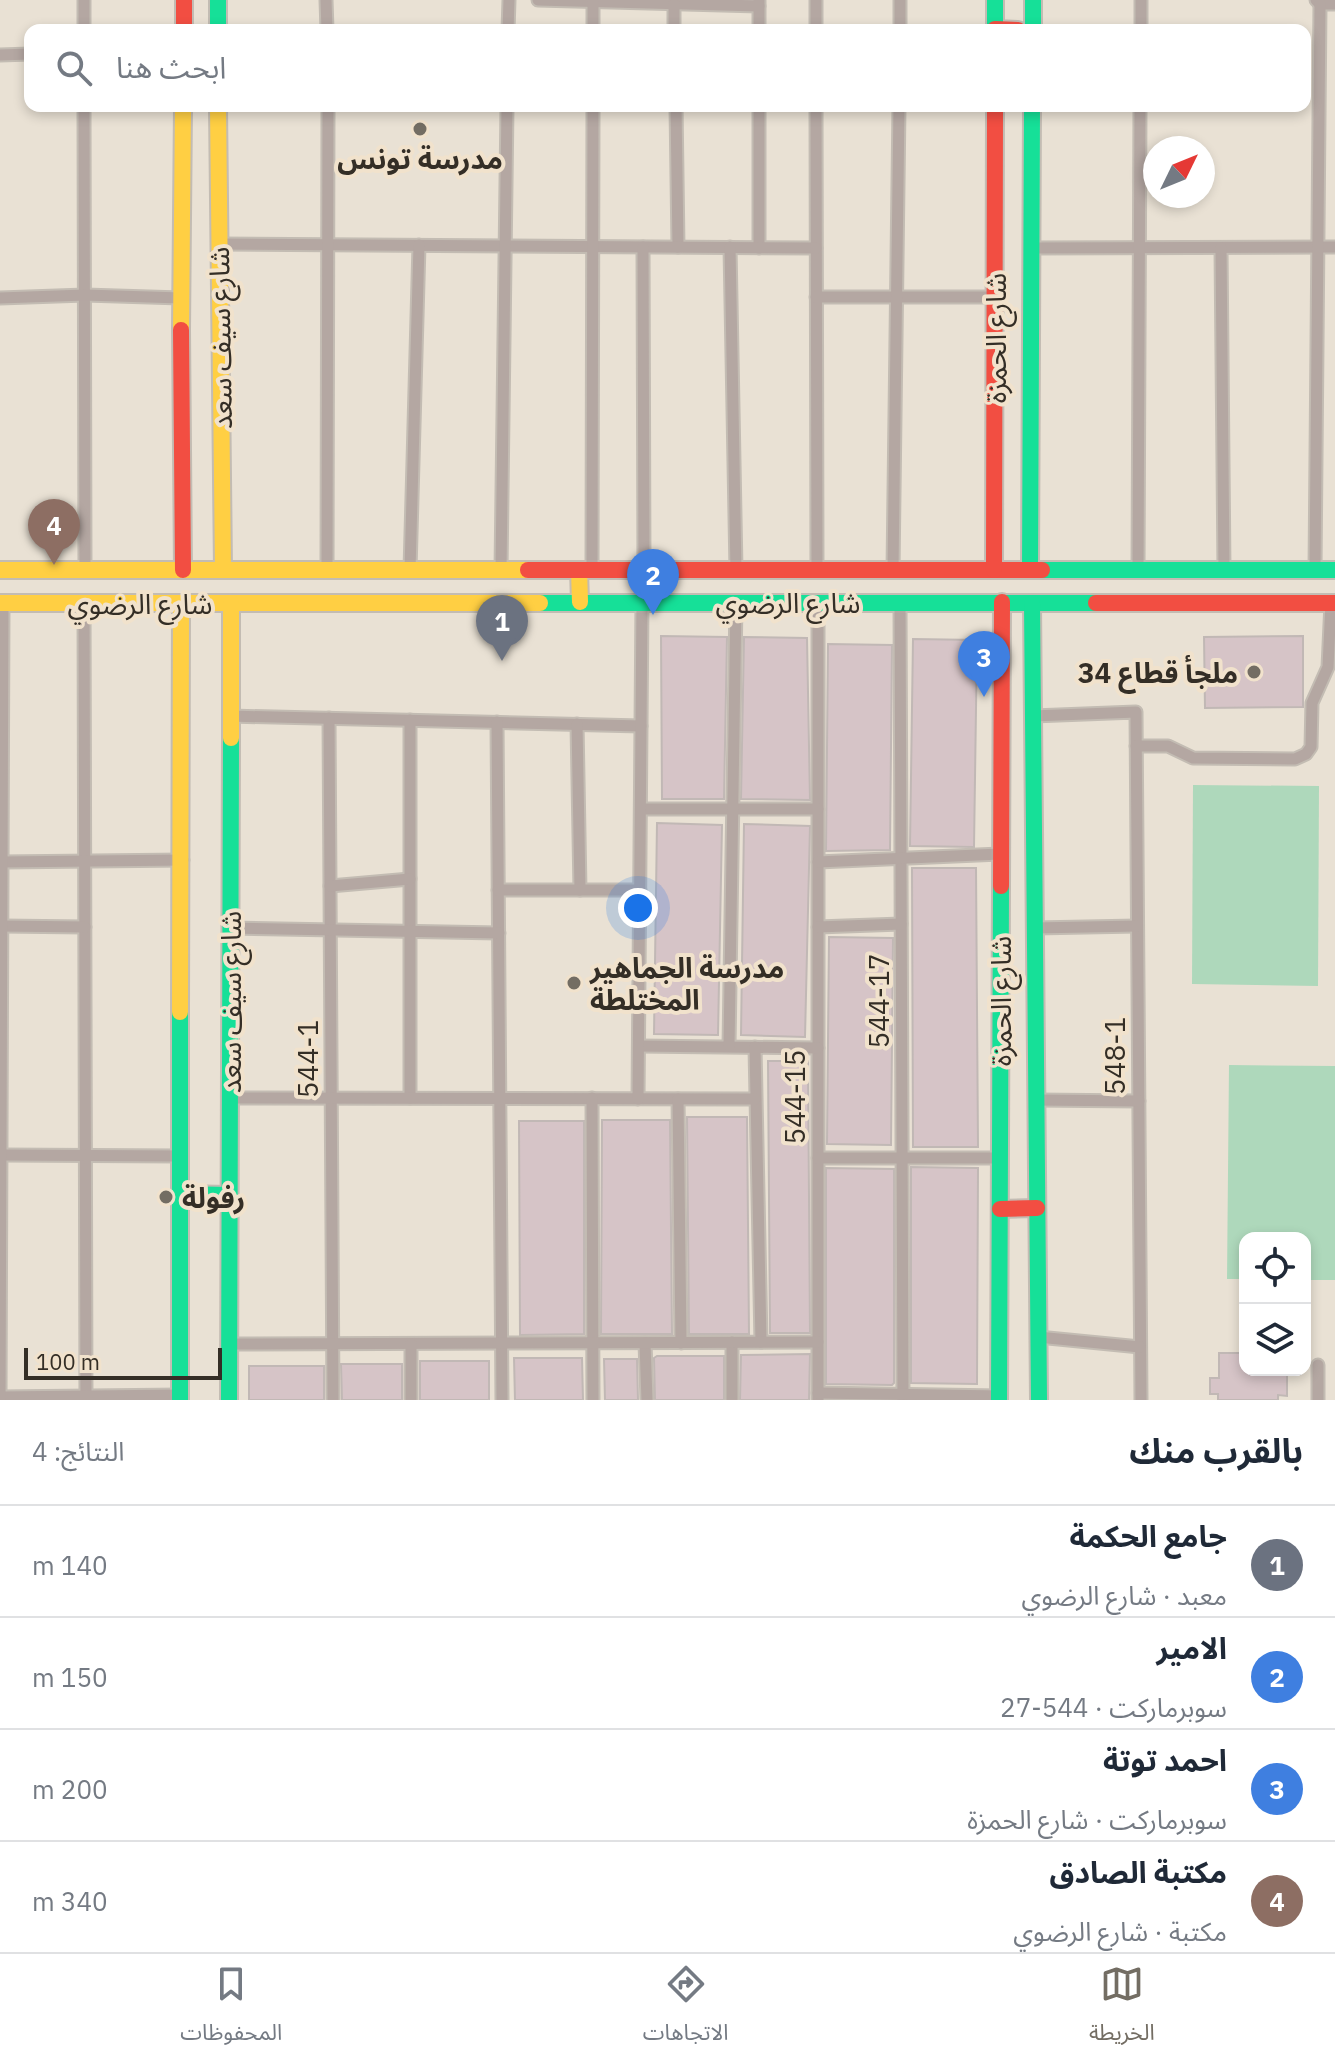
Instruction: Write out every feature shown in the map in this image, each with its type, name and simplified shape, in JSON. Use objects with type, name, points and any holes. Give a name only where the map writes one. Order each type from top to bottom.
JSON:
[{"type":"street","points":[[84,0],[84,24]]},
{"type":"street","points":[[184,0],[184,24]]},
{"type":"street","points":[[218,0],[218,24]]},
{"type":"street","points":[[326,0],[327,24]]},
{"type":"street","points":[[508,24],[509,0]]},
{"type":"street","points":[[538,0],[759,3],[759,24]]},
{"type":"street","points":[[816,0],[816,24]]},
{"type":"street","points":[[900,0],[900,24]]},
{"type":"street","points":[[995,0],[995,24]]},
{"type":"street","points":[[1033,0],[1033,24]]},
{"type":"street","points":[[1141,0],[1141,24]]},
{"type":"street","points":[[593,2],[593,24]]},
{"type":"street","points":[[1315,570],[1318,2],[1335,4]]},
{"type":"street","points":[[674,4],[674,24]]},
{"type":"street","points":[[0,55],[24,54]]},
{"type":"street","points":[[84,112],[85,570]]},
{"type":"street","name":"شارع سيف سعد","points":[[183,112],[183,570]]},
{"type":"street","name":"شارع سيف سعد","points":[[218,112],[223,570]]},
{"type":"street","points":[[327,570],[328,112]]},
{"type":"street","points":[[501,570],[507,112]]},
{"type":"street","points":[[580,602],[586,570],[593,112]]},
{"type":"street","points":[[676,112],[678,247]]},
{"type":"street","points":[[759,112],[759,248]]},
{"type":"street","points":[[816,112],[817,570]]},
{"type":"street","points":[[893,570],[899,112]]},
{"type":"street","name":"شارع الحمزة","points":[[994,570],[995,112]]},
{"type":"street","name":"شارع الحمزة","points":[[1030,570],[1032,112]]},
{"type":"street","points":[[1138,570],[1140,112]]},
{"type":"street","points":[[219,244],[816,248]]},
{"type":"street","points":[[410,570],[419,245]]},
{"type":"street","points":[[643,247],[644,570]]},
{"type":"street","points":[[730,247],[736,570]]},
{"type":"street","points":[[1031,248],[1335,247]]},
{"type":"street","points":[[1221,248],[1224,570]]},
{"type":"street","points":[[0,298],[85,295],[181,298]]},
{"type":"street","points":[[816,297],[995,297]]},
{"type":"street","name":"شارع الرضوي","points":[[0,570],[1335,570]]},
{"type":"street","points":[[638,1099],[642,602]]},
{"type":"street","points":[[729,1046],[736,602]]},
{"type":"street","name":"544-15","points":[[818,602],[818,1397]]},
{"type":"street","name":"544-17","points":[[900,602],[903,1397]]},
{"type":"street","name":"شارع الحمزة","points":[[999,1398],[1002,602]]},
{"type":"street","points":[[2,603],[0,1398],[180,1398]]},
{"type":"street","name":"شارع الرضوي","points":[[2,603],[1333,603]]},
{"type":"street","points":[[84,603],[86,1398]]},
{"type":"street","name":"شارع سيف سعد","points":[[180,1398],[181,603]]},
{"type":"street","name":"شارع سيف سعد","points":[[229,1400],[231,603]]},
{"type":"street","name":"شارع الحمزة","points":[[1032,603],[1039,1400]]},
{"type":"street","points":[[1136,746],[1168,746],[1193,758],[1295,759],[1306,754],[1311,747],[1312,703],[1328,667],[1333,603]]},
{"type":"street","name":"548-1","points":[[1033,716],[1136,712],[1141,1400]]},
{"type":"street","points":[[230,716],[641,726]]},
{"type":"street","name":"544-1","points":[[329,718],[333,1400]]},
{"type":"street","points":[[410,720],[410,1098]]},
{"type":"street","points":[[497,722],[502,1400]]},
{"type":"street","points":[[577,724],[580,890]]},
{"type":"street","points":[[641,809],[818,809]]},
{"type":"street","points":[[818,862],[1000,854]]},
{"type":"street","points":[[2,862],[183,860]]},
{"type":"street","points":[[330,886],[410,879]]},
{"type":"street","points":[[498,890],[640,890]]},
{"type":"street","points":[[818,927],[901,924]]},
{"type":"street","points":[[2,926],[85,927]]},
{"type":"street","points":[[1035,928],[1137,926]]},
{"type":"street","points":[[230,928],[499,933]]},
{"type":"street","points":[[639,1046],[818,1048]]},
{"type":"street","points":[[755,1047],[761,1342]]},
{"type":"street","points":[[230,1098],[755,1099]]},
{"type":"street","points":[[592,1098],[593,1400]]},
{"type":"street","points":[[678,1099],[681,1343]]},
{"type":"street","points":[[1036,1100],[1139,1101]]},
{"type":"street","points":[[1,1155],[180,1156]]},
{"type":"street","points":[[818,1158],[1000,1158]]},
{"type":"street","points":[[180,1194],[229,1195]]},
{"type":"street","points":[[1000,1209],[1037,1208]]},
{"type":"street","points":[[1038,1337],[1140,1347]]},
{"type":"street","points":[[732,1342],[732,1400]]},
{"type":"street","points":[[229,1344],[818,1342]]},
{"type":"street","points":[[645,1343],[647,1400]]},
{"type":"street","points":[[411,1344],[411,1400]]},
{"type":"street","points":[[1318,1365],[1318,1400]]},
{"type":"street","points":[[818,1397],[999,1398]]},
{"type":"green space","points":[[1193,785],[1319,786],[1318,986],[1192,984]]},
{"type":"green space","points":[[1229,1065],[1335,1066],[1335,1280],[1311,1280],[1311,1232],[1239,1232],[1239,1279],[1227,1279]]},
{"type":"building","points":[[661,636],[727,637],[724,799],[662,799]]},
{"type":"building","name":"ملجأ قطاع 34","points":[[1303,636],[1303,707],[1205,708],[1204,637]]},
{"type":"building","points":[[744,637],[807,638],[810,800],[741,799]]},
{"type":"building","points":[[913,639],[977,640],[974,847],[910,846]]},
{"type":"building","points":[[828,644],[892,645],[890,850],[826,851]]},
{"type":"building","points":[[657,823],[722,825],[718,1035],[654,1034]]},
{"type":"building","points":[[744,824],[810,826],[805,1037],[741,1035]]},
{"type":"building","points":[[912,868],[976,868],[978,1147],[913,1147]]},
{"type":"building","points":[[829,937],[893,938],[891,1145],[827,1144]]},
{"type":"building","points":[[768,1061],[808,1061],[810,1333],[770,1333]]},
{"type":"building","points":[[687,1117],[747,1117],[749,1334],[689,1334]]},
{"type":"building","points":[[602,1120],[670,1120],[672,1334],[601,1334]]},
{"type":"building","points":[[519,1121],[584,1121],[584,1334],[520,1335]]},
{"type":"building","points":[[911,1167],[978,1168],[977,1384],[911,1383]]},
{"type":"building","points":[[826,1168],[894,1169],[892,1385],[826,1384]]},
{"type":"building","points":[[1219,1353],[1239,1353],[1239,1376],[1287,1376],[1287,1396],[1278,1395],[1278,1400],[1218,1400],[1218,1394],[1210,1394],[1210,1378],[1219,1378]]},
{"type":"building","points":[[810,1354],[809,1400],[740,1400],[741,1355]]},
{"type":"building","points":[[724,1356],[724,1400],[655,1400],[654,1358]]},
{"type":"building","points":[[514,1358],[582,1358],[583,1400],[515,1400]]},
{"type":"building","points":[[604,1359],[637,1359],[638,1400],[605,1400]]},
{"type":"building","points":[[420,1361],[489,1361],[489,1400],[420,1400]]},
{"type":"building","points":[[341,1364],[402,1364],[402,1400],[342,1400]]},
{"type":"building","points":[[249,1366],[324,1366],[324,1400],[249,1400]]},
{"type":"traffic: fast","points":[[218,0],[218,24]]},
{"type":"traffic: fast","points":[[995,0],[995,24]]},
{"type":"traffic: fast","points":[[1033,0],[1033,24]]},
{"type":"traffic: fast","points":[[1030,570],[1032,112]]},
{"type":"traffic: fast","points":[[1042,570],[1335,570]]},
{"type":"traffic: fast","points":[[540,603],[1096,603]]},
{"type":"traffic: fast","points":[[1032,603],[1039,1400]]},
{"type":"traffic: fast","points":[[229,1400],[231,738]]},
{"type":"traffic: fast","points":[[999,1400],[1001,886]]},
{"type":"traffic: fast","points":[[180,1012],[180,1400]]},
{"type":"traffic: fast","points":[[180,1194],[229,1195]]},
{"type":"traffic: slow","points":[[181,330],[183,112]]},
{"type":"traffic: slow","points":[[218,112],[223,570]]},
{"type":"traffic: slow","points":[[0,570],[528,570]]},
{"type":"traffic: slow","points":[[579,570],[580,602]]},
{"type":"traffic: slow","points":[[0,603],[540,603]]},
{"type":"traffic: slow","points":[[180,1012],[181,603]]},
{"type":"traffic: slow","points":[[231,603],[231,738]]},
{"type":"traffic: jam","points":[[184,0],[184,24]]},
{"type":"traffic: jam","points":[[994,570],[995,112]]},
{"type":"traffic: jam","points":[[181,330],[183,570]]},
{"type":"traffic: jam","points":[[528,570],[1042,570]]},
{"type":"traffic: jam","points":[[1001,886],[1002,602]]},
{"type":"traffic: jam","points":[[1096,603],[1335,603]]},
{"type":"traffic: jam","points":[[1000,1209],[1037,1208]]},
{"type":"place","name":"مدرسة تونس","points":[[420,129]]},
{"type":"place","name":"مكتبة الصادق","points":[[54,565]]},
{"type":"place","name":"الامير","points":[[653,615]]},
{"type":"place","name":"جامع الحكمة","points":[[502,661]]},
{"type":"place","name":"ملجأ قطاع 34","points":[[1254,672]]},
{"type":"place","name":"احمد توتة","points":[[984,697]]},
{"type":"place","name":"مدرسة الجماهير المختلطة","points":[[574,983]]},
{"type":"place","name":"رفولة","points":[[166,1197]]}]
